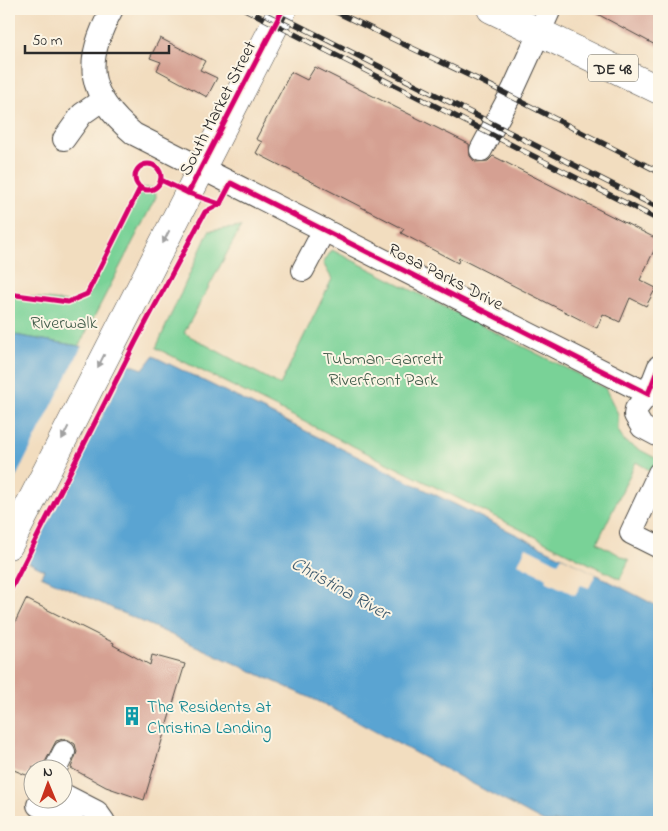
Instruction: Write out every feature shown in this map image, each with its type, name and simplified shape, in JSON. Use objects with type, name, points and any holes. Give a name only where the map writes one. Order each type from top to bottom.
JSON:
[{"type":"main road","name":"South Market Street","points":[[9,545],[116,333],[284,9]]},
{"type":"main road","name":"DE 48","points":[[491,9],[545,20],[659,90]]},
{"type":"street","points":[[64,139],[82,114],[102,100],[95,79],[94,46],[112,9]]},
{"type":"street","points":[[480,150],[513,90],[545,20]]},
{"type":"street","name":"Rosa Parks Drive","points":[[102,100],[115,118],[134,134],[648,394]]},
{"type":"street","points":[[303,270],[324,230]]},
{"type":"street","points":[[659,366],[648,394],[636,409],[637,420],[642,427],[659,436]]},
{"type":"street","points":[[659,473],[630,533],[659,547]]},
{"type":"street","points":[[72,799],[97,812],[104,822]]},
{"type":"street","points":[[36,809],[73,822]]},
{"type":"green space","name":"Riverwalk","points":[[140,188],[155,188],[156,197],[79,346],[9,334],[9,294],[68,302],[87,294]]},
{"type":"green space","name":"Tubman-Garrett Riverfront Park","points":[[241,227],[184,333],[280,385],[332,279],[323,263],[332,250],[605,388],[618,414],[618,430],[625,442],[659,460],[656,474],[636,462],[597,543],[629,560],[620,579],[156,348],[209,231]]},
{"type":"water","name":"Christina River","points":[[9,334],[79,346],[143,369],[153,356],[562,557],[659,607],[659,822],[544,822],[322,703],[41,576],[44,570],[9,553]]},
{"type":"pier","points":[[83,344],[130,361],[27,565],[9,556],[9,491]]},
{"type":"pier","points":[[526,547],[558,563],[562,557],[596,574],[589,588],[581,585],[575,595],[545,581],[547,578],[518,564]]},
{"type":"building","points":[[588,9],[659,9],[659,47]]},
{"type":"building","points":[[160,38],[205,61],[200,70],[217,78],[207,97],[157,70],[161,62],[150,58]]},
{"type":"building","points":[[315,67],[469,144],[470,156],[475,162],[488,161],[493,156],[659,240],[640,280],[656,288],[646,306],[630,298],[620,322],[603,314],[597,328],[459,258],[458,263],[401,233],[404,229],[256,153],[262,142],[256,139],[291,72],[307,80]]},
{"type":"building","points":[[26,599],[114,643],[113,645],[150,665],[152,655],[185,664],[144,800],[106,787],[72,769],[77,752],[75,744],[69,740],[56,741],[47,758],[22,758],[22,773],[9,768],[9,635]]},
{"type":"railway","points":[[245,9],[659,220]]},
{"type":"railway","points":[[266,9],[659,208]]},
{"type":"railway","points":[[330,9],[481,81],[659,172]]},
{"type":"cycle path","points":[[188,193],[283,9]]},
{"type":"cycle path","points":[[148,164],[157,168],[161,177],[157,186],[148,190],[139,186],[135,177],[139,168],[148,164]]},
{"type":"cycle path","points":[[161,180],[188,193],[220,204]]},
{"type":"cycle path","points":[[9,593],[135,343],[205,212],[220,204],[231,183],[648,394],[659,366]]},
{"type":"cycle path","points":[[9,294],[68,302],[87,294],[140,188]]},
{"type":"place","name":"The Residents at Christina Landing","points":[[132,716]]}]
